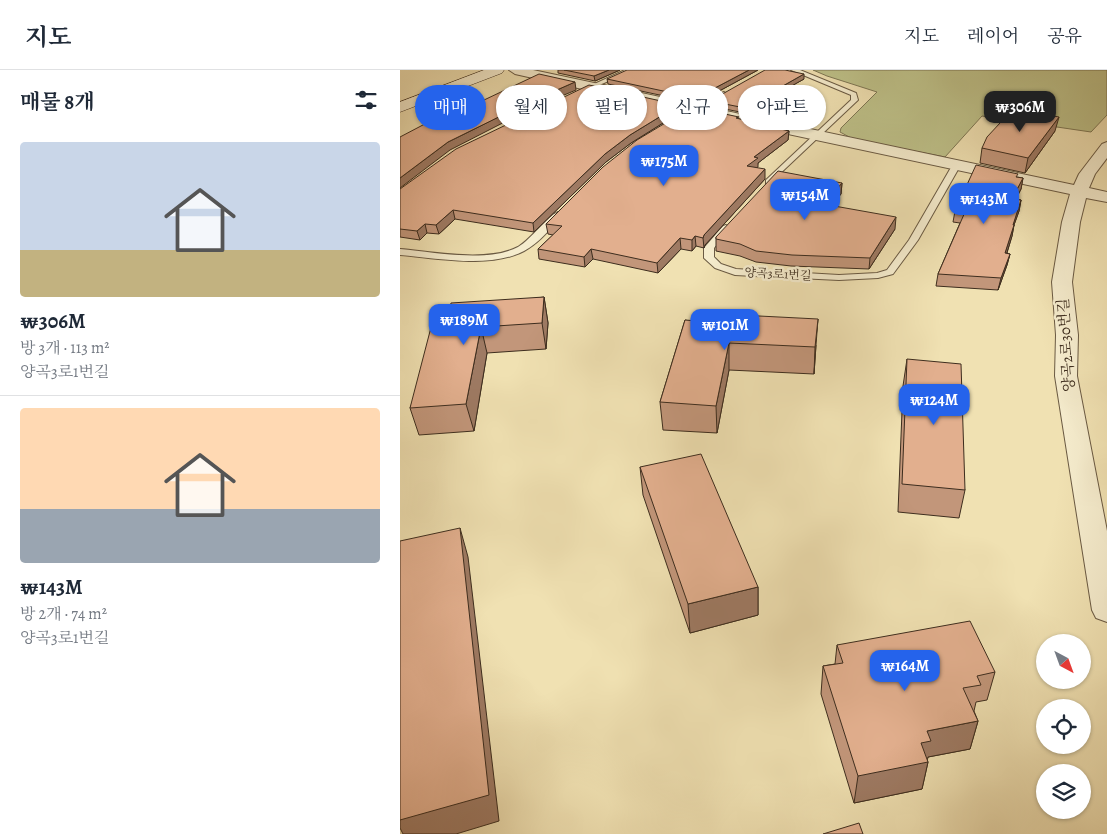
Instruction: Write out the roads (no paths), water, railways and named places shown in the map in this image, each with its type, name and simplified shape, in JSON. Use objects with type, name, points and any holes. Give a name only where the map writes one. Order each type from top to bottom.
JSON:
[{"type":"street","points":[[400,108],[497,70]]},
{"type":"street","points":[[514,70],[582,85]]},
{"type":"street","points":[[728,117],[1107,197]]},
{"type":"street","name":"양곡2로30번길","points":[[1107,147],[1087,174],[1079,192],[1071,222],[1062,282],[1067,335],[1066,376],[1107,610]]},
{"type":"lane","points":[[596,85],[630,70]]},
{"type":"lane","points":[[760,191],[855,100],[854,94],[794,70]]},
{"type":"lane","points":[[728,92],[735,88]]},
{"type":"lane","points":[[573,95],[577,93]]},
{"type":"lane","name":"양곡3로1번길","points":[[733,220],[709,248],[709,258],[718,266],[735,272],[867,277],[891,272],[902,258],[956,166]]},
{"type":"lane","points":[[400,252],[471,257],[498,256],[515,252],[530,242],[565,208]]}]
